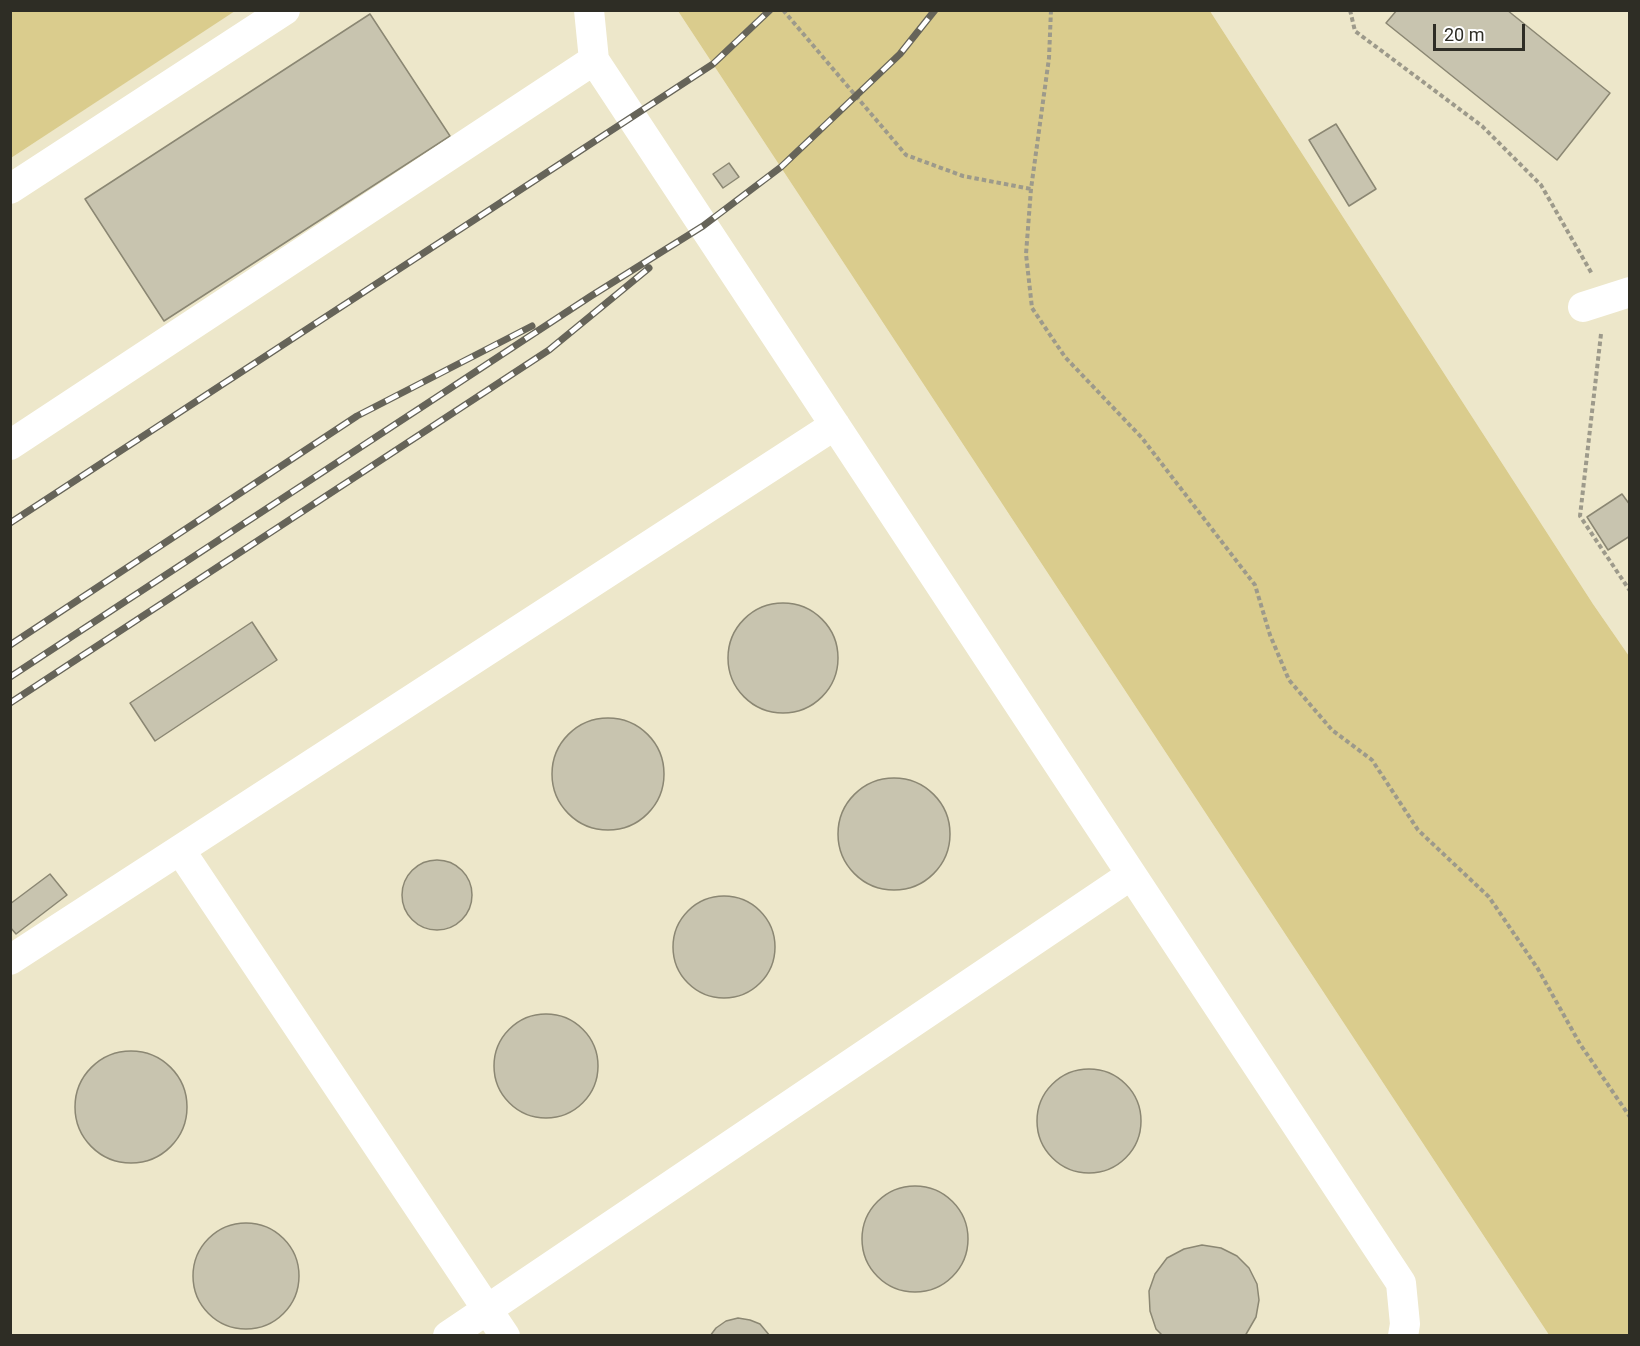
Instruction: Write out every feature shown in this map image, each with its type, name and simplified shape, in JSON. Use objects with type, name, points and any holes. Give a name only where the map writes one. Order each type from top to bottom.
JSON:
[{"type":"lane","points":[[10,189],[285,10]]},
{"type":"lane","points":[[589,10],[594,60],[1401,1283],[1405,1324],[1403,1335]]},
{"type":"lane","points":[[10,445],[594,60]]},
{"type":"lane","points":[[10,960],[835,425]]},
{"type":"lane","points":[[180,850],[505,1335]]},
{"type":"lane","points":[[448,1335],[1131,875]]},
{"type":"path","points":[[783,10],[906,155],[963,176],[1031,189]]},
{"type":"path","points":[[1051,10],[1049,58],[1031,189],[1026,254],[1032,308],[1065,357],[1142,438],[1256,585],[1270,635],[1289,680],[1332,730],[1372,760],[1418,830],[1489,897],[1539,969],[1580,1044],[1629,1116]]},
{"type":"path","points":[[1350,10],[1355,31],[1482,126],[1541,185],[1606,299],[1596,366],[1580,516],[1629,591]]},
{"type":"shaded area","points":[[11,10],[235,10],[235,11],[11,158]]},
{"type":"shaded area","points":[[235,10],[678,11],[1549,1335],[11,1336],[11,158]]},
{"type":"shaded area","points":[[678,11],[1210,11],[1593,604],[1629,656],[1629,1335],[1549,1335]]},
{"type":"shaded area","points":[[1210,11],[1629,11],[1629,656],[1593,604]]},
{"type":"building","points":[[1397,10],[1507,10],[1610,93],[1557,160],[1386,23]]},
{"type":"building","points":[[370,14],[450,136],[164,321],[85,199]]},
{"type":"building","points":[[1336,124],[1376,189],[1349,206],[1309,140]]},
{"type":"building","points":[[729,163],[739,177],[723,188],[713,174]]},
{"type":"building","points":[[1622,494],[1630,505],[1630,536],[1608,550],[1587,517]]},
{"type":"building","points":[[783,603],[804,607],[822,619],[834,637],[838,658],[834,679],[822,697],[804,709],[783,713],[762,709],[744,697],[732,679],[728,658],[732,637],[744,619],[762,607]]},
{"type":"building","points":[[252,622],[277,660],[155,741],[130,703]]},
{"type":"building","points":[[608,718],[629,722],[647,735],[660,753],[664,774],[660,795],[647,813],[629,826],[608,830],[587,826],[569,813],[556,795],[552,774],[556,753],[569,735],[587,722]]},
{"type":"building","points":[[894,778],[916,782],[934,794],[946,812],[950,834],[946,856],[934,874],[916,886],[894,890],[872,886],[854,874],[842,856],[838,834],[842,812],[854,794],[872,782]]},
{"type":"building","points":[[430,860],[444,860],[457,866],[466,875],[472,888],[470,908],[462,920],[444,930],[430,930],[417,924],[408,915],[402,902],[402,888],[408,875],[417,866]]},
{"type":"building","points":[[50,874],[67,895],[16,934],[10,927],[10,904]]},
{"type":"building","points":[[724,896],[744,900],[760,911],[771,927],[775,947],[771,967],[760,983],[744,994],[724,998],[704,994],[688,983],[677,967],[673,947],[677,927],[688,911],[704,900]]},
{"type":"building","points":[[546,1014],[566,1018],[575,1023],[589,1037],[594,1046],[598,1066],[594,1086],[589,1095],[575,1109],[566,1114],[546,1118],[526,1114],[517,1109],[503,1095],[498,1086],[494,1066],[498,1046],[503,1037],[517,1023],[526,1018]]},
{"type":"building","points":[[131,1051],[152,1056],[170,1068],[182,1086],[187,1107],[182,1128],[170,1146],[152,1158],[131,1163],[110,1158],[92,1146],[80,1128],[75,1107],[80,1086],[92,1068],[110,1056]]},
{"type":"building","points":[[1089,1069],[1109,1073],[1126,1084],[1137,1101],[1141,1121],[1137,1141],[1126,1158],[1109,1169],[1089,1173],[1069,1169],[1052,1158],[1041,1141],[1037,1121],[1041,1101],[1052,1084],[1069,1073]]},
{"type":"building","points":[[915,1186],[935,1190],[952,1202],[964,1219],[968,1239],[964,1259],[952,1276],[935,1288],[915,1292],[895,1288],[878,1276],[866,1259],[862,1239],[866,1219],[878,1202],[895,1190]]},
{"type":"building","points":[[246,1223],[266,1227],[284,1238],[295,1256],[299,1276],[295,1296],[284,1314],[266,1325],[246,1329],[226,1325],[208,1314],[197,1296],[193,1276],[197,1256],[208,1238],[226,1227]]},
{"type":"building","points":[[1202,1245],[1221,1248],[1237,1256],[1249,1268],[1257,1284],[1259,1300],[1256,1317],[1245,1336],[1163,1336],[1156,1329],[1150,1311],[1149,1291],[1155,1274],[1167,1258],[1184,1249]]},
{"type":"building","points":[[738,1318],[760,1324],[770,1336],[710,1336],[726,1321]]},
{"type":"railway","points":[[10,523],[713,64],[770,10]]},
{"type":"railway","points":[[10,677],[591,296],[703,226],[781,167],[900,54],[935,10]]},
{"type":"railway","points":[[10,703],[549,350],[649,268]]},
{"type":"railway","points":[[10,645],[357,416],[532,326]]}]
